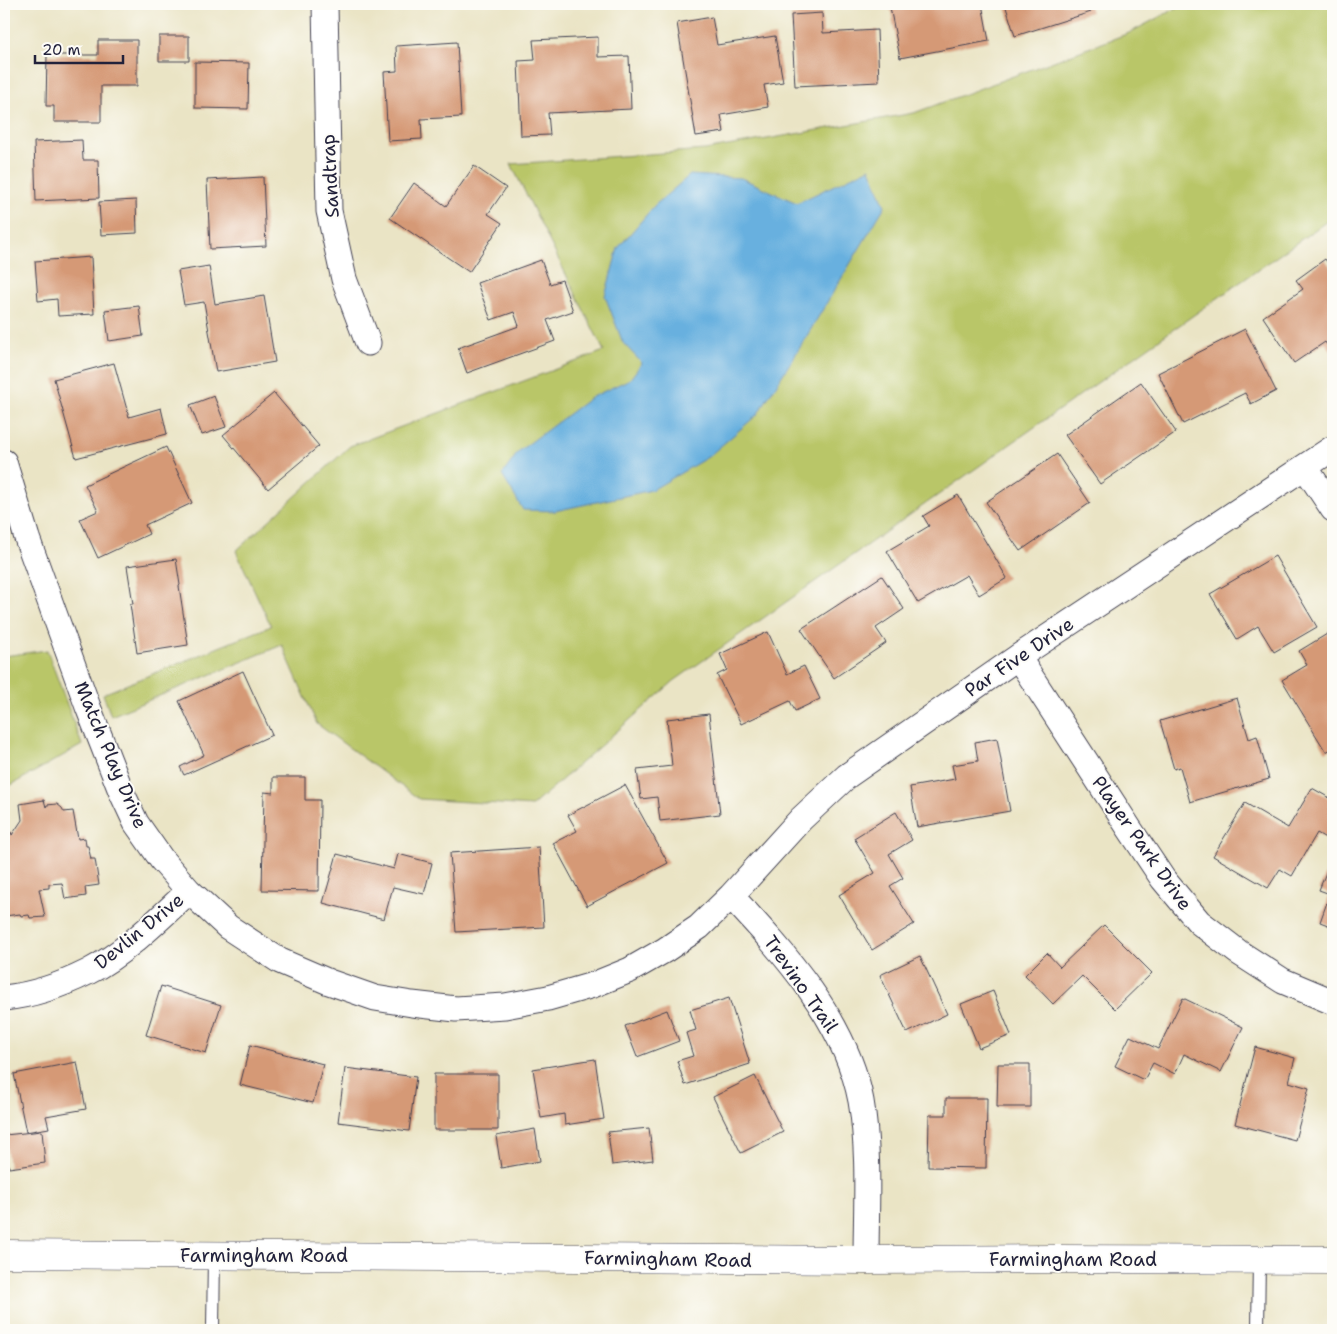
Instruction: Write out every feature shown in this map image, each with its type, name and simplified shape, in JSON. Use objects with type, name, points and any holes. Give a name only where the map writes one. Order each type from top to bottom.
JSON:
[{"type":"street","name":"Sandtrap","points":[[325,4],[329,211],[344,279],[368,343]]},
{"type":"street","name":"Par Five Drive","points":[[731,896],[801,819],[847,776],[1018,657],[1333,448]]},
{"type":"street","name":"Match Play Drive","points":[[4,462],[28,538],[81,688],[136,823],[162,860],[190,891],[228,927],[280,961],[329,982],[375,998],[456,1008],[505,1006],[548,998],[593,985],[630,970],[665,950],[699,927],[731,896]]},
{"type":"street","points":[[1305,467],[1333,509]]},
{"type":"street","name":"Player Park Drive","points":[[1018,657],[1158,872],[1198,922],[1238,952],[1283,981],[1333,1002]]},
{"type":"street","name":"Devlin Drive","points":[[4,998],[54,986],[88,972],[121,950],[190,891]]},
{"type":"street","name":"Trevino Trail","points":[[731,896],[763,930],[799,974],[823,1008],[838,1036],[853,1072],[861,1102],[866,1153],[866,1260]]},
{"type":"street","name":"Farmingham Road","points":[[4,1254],[866,1260],[1056,1258],[1333,1260]]},
{"type":"lane","points":[[213,1330],[214,1255]]},
{"type":"lane","points":[[1258,1330],[1259,1259]]},
{"type":"green space","points":[[1184,4],[1333,4],[1333,217],[674,681],[532,806],[419,799],[317,724],[282,645],[111,716],[103,694],[271,626],[236,551],[350,446],[604,351],[511,164],[705,150],[914,113],[1129,33]]},
{"type":"green space","points":[[47,650],[82,745],[4,789],[4,656]]},
{"type":"water","points":[[870,168],[885,206],[757,415],[708,457],[652,490],[555,511],[523,510],[502,475],[519,451],[590,398],[630,379],[642,363],[623,343],[605,296],[618,248],[655,205],[690,175],[741,178],[797,203]]},
{"type":"building","points":[[909,4],[982,4],[989,41],[900,58],[890,7]]},
{"type":"building","points":[[1005,4],[1088,4],[1091,12],[1015,36]]},
{"type":"building","points":[[822,13],[823,33],[877,30],[879,82],[795,86],[791,15]]},
{"type":"building","points":[[712,17],[717,45],[775,36],[783,82],[764,85],[768,107],[721,115],[724,132],[696,136],[677,23]]},
{"type":"building","points":[[159,36],[189,36],[189,61],[159,61]]},
{"type":"building","points":[[598,37],[598,57],[629,56],[631,109],[548,113],[550,135],[521,136],[518,61],[535,60],[533,40]]},
{"type":"building","points":[[98,40],[137,40],[137,86],[101,86],[101,122],[54,122],[54,106],[46,106],[47,55],[98,55]]},
{"type":"building","points":[[457,42],[461,117],[421,119],[422,139],[388,141],[384,72],[397,71],[396,46]]},
{"type":"building","points":[[195,62],[249,63],[248,109],[195,108]]},
{"type":"building","points":[[82,140],[83,160],[98,160],[99,198],[36,201],[34,142]]},
{"type":"building","points":[[474,166],[506,188],[488,214],[502,223],[469,272],[390,218],[414,183],[446,206]]},
{"type":"building","points":[[263,177],[266,246],[210,249],[207,180]]},
{"type":"building","points":[[136,200],[137,233],[101,235],[99,202]]},
{"type":"building","points":[[91,257],[94,314],[58,316],[57,299],[38,301],[35,261]]},
{"type":"building","points":[[1325,259],[1333,270],[1333,353],[1325,342],[1294,363],[1263,317],[1303,289],[1296,280]]},
{"type":"building","points":[[541,260],[550,284],[562,280],[573,311],[547,320],[555,341],[467,373],[458,348],[519,326],[514,312],[491,320],[477,283]]},
{"type":"building","points":[[209,266],[215,304],[264,296],[275,362],[216,372],[204,302],[184,305],[178,271]]},
{"type":"building","points":[[139,306],[143,336],[109,341],[105,310]]},
{"type":"building","points":[[1245,329],[1276,391],[1251,404],[1245,393],[1183,424],[1158,373]]},
{"type":"building","points":[[114,363],[129,417],[161,408],[167,434],[76,458],[54,379]]},
{"type":"building","points":[[1141,382],[1176,432],[1100,484],[1065,435]]},
{"type":"building","points":[[274,393],[319,446],[268,489],[223,435]]},
{"type":"building","points":[[214,396],[226,427],[202,435],[190,405]]},
{"type":"building","points":[[166,447],[192,503],[145,525],[149,534],[98,558],[80,519],[98,511],[85,485]]},
{"type":"building","points":[[1057,454],[1090,503],[1020,551],[986,502]]},
{"type":"building","points":[[958,495],[1007,578],[979,595],[967,575],[918,603],[887,551],[929,526],[923,516]]},
{"type":"building","points":[[1275,556],[1317,627],[1274,652],[1258,626],[1237,639],[1210,594]]},
{"type":"building","points":[[176,559],[188,645],[137,653],[130,604],[133,604],[127,566]]},
{"type":"building","points":[[882,576],[904,609],[876,628],[886,643],[834,678],[801,629]]},
{"type":"building","points":[[1332,631],[1333,748],[1326,752],[1282,680],[1307,665],[1299,651]]},
{"type":"building","points":[[768,632],[787,674],[804,666],[820,699],[795,711],[790,701],[741,724],[717,675],[727,670],[720,654]]},
{"type":"building","points":[[243,671],[272,735],[184,775],[180,767],[204,755],[179,701]]},
{"type":"building","points":[[1237,698],[1249,739],[1257,736],[1269,779],[1190,802],[1180,767],[1174,769],[1160,721]]},
{"type":"building","points":[[709,714],[720,814],[660,821],[657,797],[641,799],[637,770],[672,766],[667,719]]},
{"type":"building","points":[[997,738],[1010,811],[917,827],[910,787],[955,779],[952,765],[978,761],[975,742]]},
{"type":"building","points":[[273,777],[305,777],[305,800],[320,800],[319,891],[262,890],[264,792],[273,793]]},
{"type":"building","points":[[625,785],[668,863],[587,906],[553,843],[577,831],[568,815]]},
{"type":"building","points":[[1312,788],[1333,800],[1333,833],[1329,840],[1317,833],[1292,876],[1280,869],[1268,888],[1213,856],[1245,803],[1288,828]]},
{"type":"building","points":[[44,800],[46,807],[47,805],[57,804],[64,812],[73,811],[78,839],[85,838],[91,859],[95,859],[99,885],[85,887],[86,896],[65,899],[62,883],[49,884],[49,888],[39,889],[45,917],[30,918],[29,915],[21,916],[20,914],[5,916],[4,833],[11,832],[12,835],[22,820],[20,804]]},
{"type":"building","points":[[896,812],[912,840],[889,854],[903,878],[890,886],[914,924],[872,950],[839,895],[875,873],[854,838]]},
{"type":"building","points":[[539,847],[544,927],[456,932],[450,853]]},
{"type":"building","points":[[337,854],[394,869],[398,854],[432,863],[424,894],[393,887],[384,919],[323,903]]},
{"type":"building","points":[[1333,855],[1333,927],[1320,922],[1330,894],[1319,890]]},
{"type":"building","points":[[1104,925],[1152,973],[1115,1009],[1082,976],[1053,1004],[1025,975],[1047,953],[1060,967]]},
{"type":"building","points":[[920,956],[947,1014],[907,1033],[880,975]]},
{"type":"building","points":[[161,986],[221,1005],[206,1053],[146,1035]]},
{"type":"building","points":[[993,991],[1011,1035],[979,1048],[961,1004]]},
{"type":"building","points":[[729,998],[750,1064],[685,1085],[677,1061],[693,1056],[686,1033],[696,1030],[690,1010]]},
{"type":"building","points":[[1183,998],[1243,1027],[1221,1072],[1184,1054],[1175,1074],[1153,1063],[1144,1080],[1115,1066],[1130,1036],[1158,1049]]},
{"type":"building","points":[[667,1010],[679,1041],[637,1057],[625,1026]]},
{"type":"building","points":[[250,1045],[323,1064],[313,1103],[240,1085]]},
{"type":"building","points":[[1255,1047],[1295,1058],[1289,1082],[1309,1088],[1295,1140],[1235,1124]]},
{"type":"building","points":[[595,1059],[604,1119],[565,1125],[564,1114],[541,1118],[533,1069]]},
{"type":"building","points":[[77,1062],[86,1109],[46,1116],[49,1128],[26,1132],[14,1074]]},
{"type":"building","points":[[998,1064],[1030,1064],[1030,1107],[997,1107]]},
{"type":"building","points":[[345,1068],[416,1077],[409,1131],[338,1122]]},
{"type":"building","points":[[434,1074],[498,1074],[498,1130],[434,1130]]},
{"type":"building","points":[[755,1076],[783,1132],[741,1153],[713,1097]]},
{"type":"building","points":[[946,1098],[987,1098],[986,1168],[928,1167],[929,1115],[946,1115]]},
{"type":"building","points":[[649,1128],[653,1160],[612,1165],[608,1132]]},
{"type":"building","points":[[535,1129],[540,1161],[501,1168],[496,1136]]},
{"type":"building","points":[[42,1131],[45,1163],[9,1168],[5,1135]]}]
